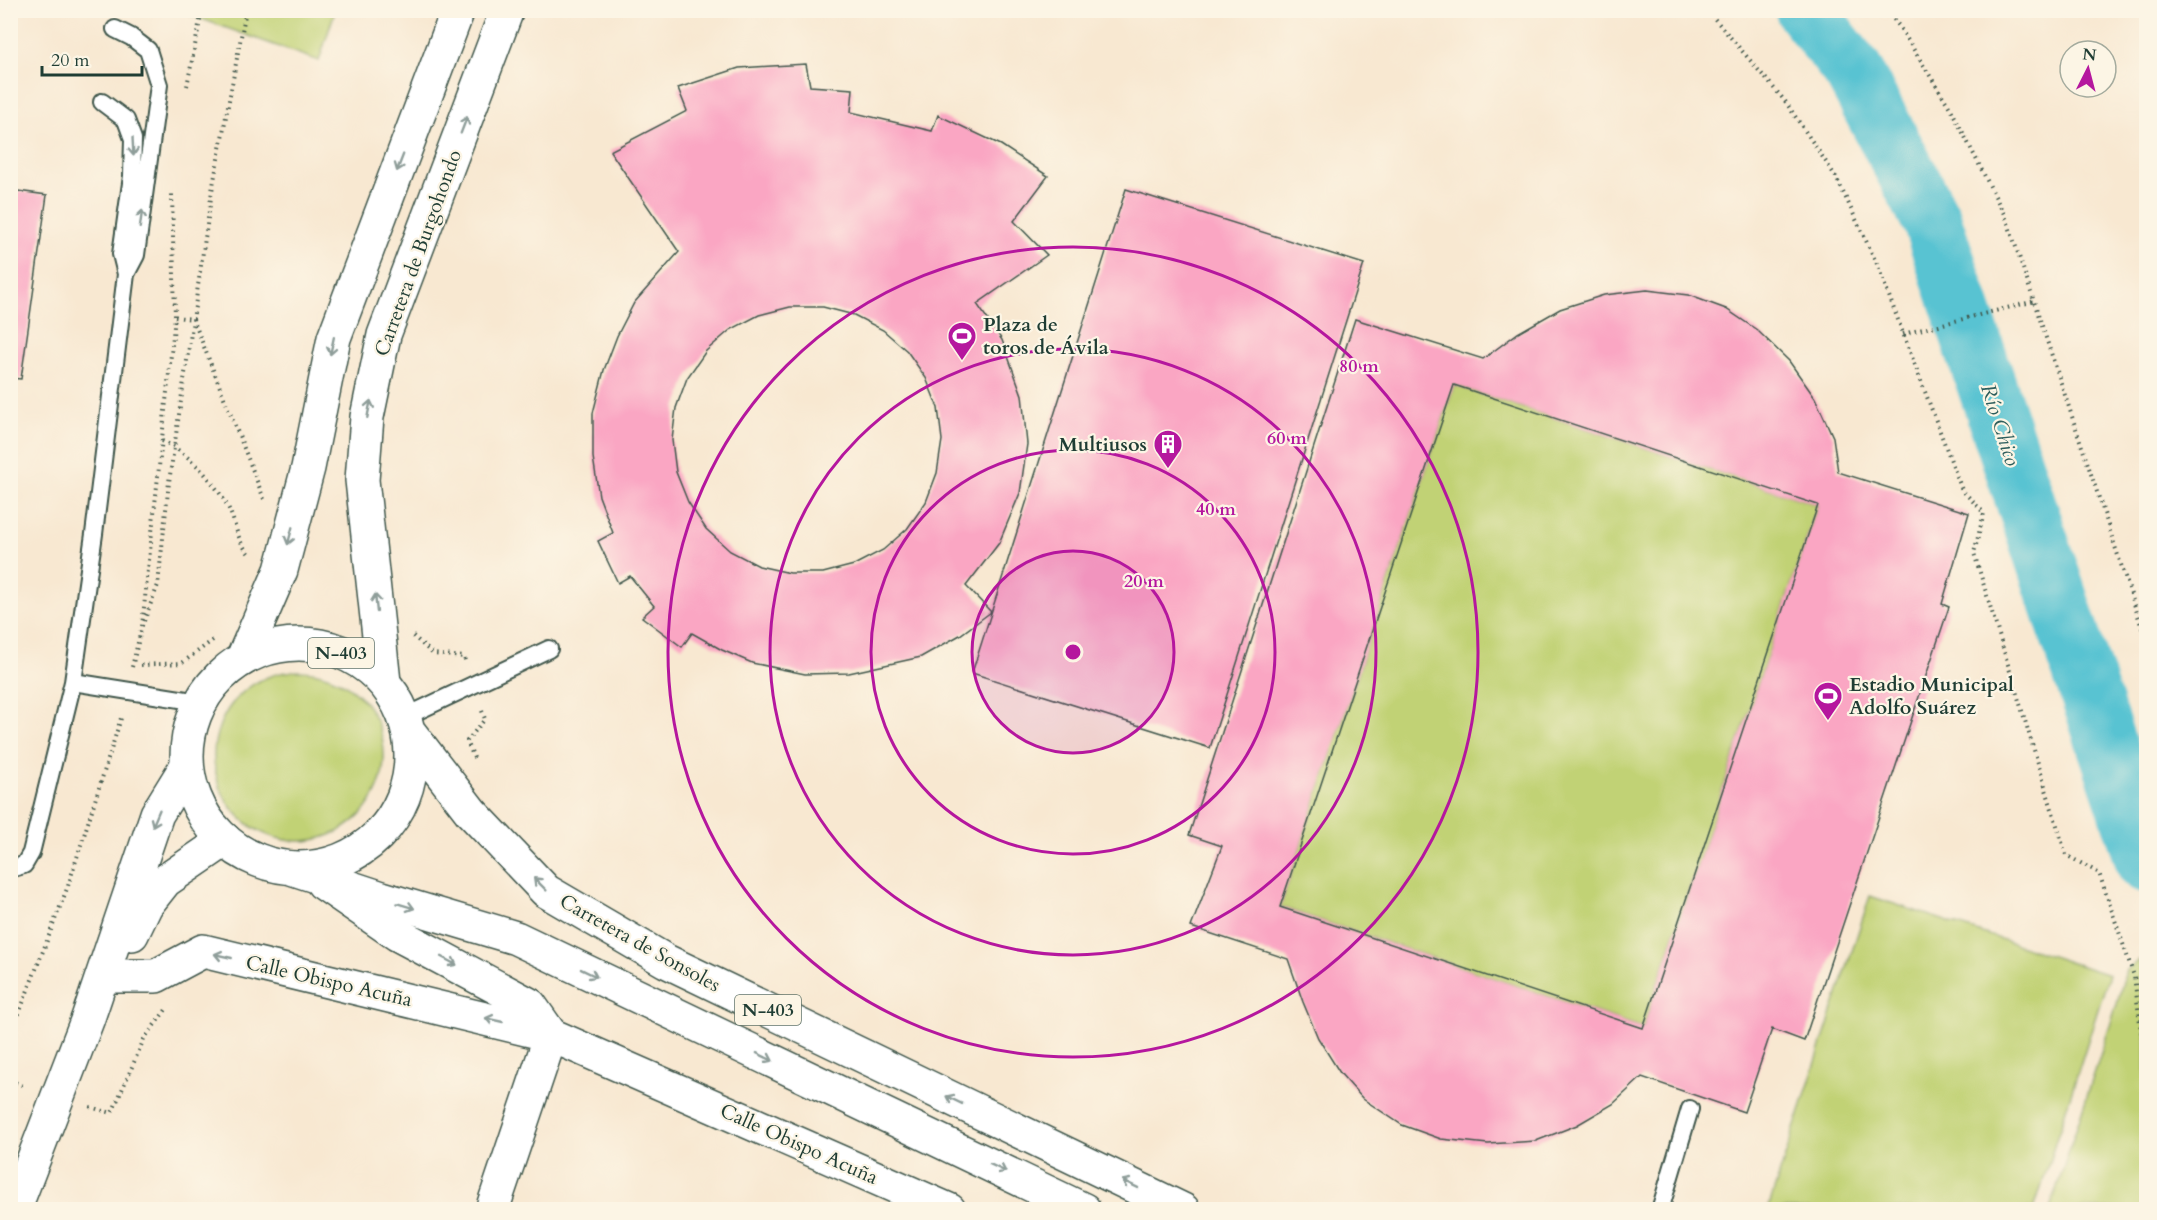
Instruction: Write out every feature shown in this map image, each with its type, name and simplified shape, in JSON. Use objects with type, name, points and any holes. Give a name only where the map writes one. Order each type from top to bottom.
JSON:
[{"type":"main road","points":[[243,658],[281,570],[308,468],[334,338],[458,10]]},
{"type":"main road","name":"Carretera de Burgohondo","points":[[384,682],[362,480],[367,417],[384,335],[507,10]]},
{"type":"main road","name":"N-403","points":[[301,871],[348,857],[378,836],[400,806],[411,771],[407,725],[396,699],[384,682],[354,657],[318,645],[279,645],[243,658],[218,677],[199,702],[188,734],[186,767],[193,795],[206,820],[225,840],[256,860],[301,871],[516,938],[1084,1209]]},
{"type":"main road","name":"Carretera de Sonsoles","points":[[407,725],[471,812],[546,891],[666,961],[1183,1209]]},
{"type":"main road","points":[[14,1209],[88,1018],[157,814],[186,767]]},
{"type":"main road","points":[[88,1018],[146,905],[165,881],[225,840]]},
{"type":"main road","points":[[301,871],[397,934],[530,1005],[551,1035],[492,1209]]},
{"type":"main road","name":"Calle Obispo Acuña","points":[[111,976],[156,976],[203,951],[551,1035],[948,1209]]},
{"type":"lane","points":[[10,869],[24,865],[31,853],[74,682],[126,274],[136,255],[159,85],[148,50],[131,37],[115,29]]},
{"type":"lane","points":[[102,102],[126,120],[133,139],[132,176],[121,254],[126,274]]},
{"type":"lane","points":[[407,725],[474,685],[549,649]]},
{"type":"lane","points":[[74,682],[199,702]]},
{"type":"lane","points":[[1660,1209],[1690,1109]]},
{"type":"path","points":[[186,91],[202,10]]},
{"type":"path","points":[[142,626],[158,585],[174,447],[212,191],[246,10]]},
{"type":"path","points":[[1707,10],[1785,101],[1836,177],[1877,264],[1962,490],[1984,513],[1974,553],[2066,855],[2099,873],[2106,893],[2134,976],[2146,1058]]},
{"type":"path","points":[[1886,10],[1899,26],[1952,111],[2007,220],[2146,640]]},
{"type":"path","points":[[172,193],[175,317],[193,319]]},
{"type":"path","points":[[1903,334],[2035,301]]},
{"type":"path","points":[[193,319],[262,496],[267,502]]},
{"type":"path","points":[[162,441],[174,447],[201,469],[227,506],[241,546],[257,563],[281,570]]},
{"type":"path","points":[[132,665],[182,663],[213,641],[219,633]]},
{"type":"path","points":[[412,635],[433,654],[464,657],[485,719],[467,741],[477,767]]},
{"type":"path","points":[[10,1080],[57,1100],[112,1113],[144,1039],[169,1006]]},
{"type":"green space","points":[[179,11],[335,11],[319,61]]},
{"type":"green space","points":[[1454,385],[1818,505],[1643,1028],[1280,907]]},
{"type":"green space","points":[[299,671],[316,672],[332,677],[359,696],[378,723],[383,739],[383,773],[378,789],[359,816],[332,835],[316,840],[299,841],[282,840],[266,835],[239,816],[220,789],[215,773],[214,756],[215,739],[220,723],[239,696],[266,677],[282,672]]},
{"type":"green space","points":[[1870,896],[2109,975],[2034,1209],[1768,1209]]},
{"type":"green space","points":[[2139,960],[2146,989],[2146,1209],[2050,1209],[2126,970]]},
{"type":"building","name":"Plaza de toros de Ávila","points":[[806,64],[810,86],[853,89],[851,112],[932,131],[938,115],[1001,145],[1048,176],[1014,221],[1047,255],[977,304],[1002,340],[1022,395],[1027,444],[1020,493],[999,543],[966,586],[991,612],[960,635],[921,657],[849,673],[805,674],[752,663],[692,633],[682,647],[642,617],[654,606],[630,576],[618,583],[598,541],[613,533],[599,496],[593,457],[593,413],[604,370],[617,336],[634,303],[679,252],[610,151],[687,111],[678,88],[739,68]],"holes":[[[790,307],[823,307],[854,315],[883,330],[907,351],[926,378],[938,408],[942,440],[937,473],[926,502],[907,529],[883,550],[854,565],[823,573],[790,573],[759,566],[730,551],[706,529],[688,502],[676,472],[672,440],[676,408],[687,378],[706,351],[730,330],[759,315]]]},
{"type":"building","name":"Multiusos","points":[[1126,189],[1364,264],[1210,748],[972,673]]},
{"type":"building","points":[[10,190],[47,195],[21,379],[10,378]]},
{"type":"building","name":"Estadio Municipal Adolfo Suárez","points":[[1647,290],[1688,295],[1726,309],[1757,330],[1789,361],[1815,398],[1833,437],[1838,472],[1969,513],[1942,604],[1949,607],[1804,1041],[1772,1029],[1744,1112],[1642,1077],[1613,1104],[1577,1125],[1536,1141],[1488,1144],[1441,1139],[1402,1125],[1363,1099],[1340,1073],[1318,1038],[1288,959],[1191,927],[1222,846],[1189,835],[1355,319],[1483,359],[1518,333],[1560,309],[1604,295]],"holes":[[[1454,385],[1818,505],[1643,1028],[1280,907]]]},
{"type":"waterway","name":"Río Chico","points":[[1805,10],[1853,71],[1932,221],[2146,863]]},
{"type":"place","name":"Plaza de toros de Ávila","points":[[962,362]]},
{"type":"place","name":"Multiusos","points":[[1168,470]]},
{"type":"place","name":"Estadio Municipal Adolfo Suárez","points":[[1828,722]]}]
